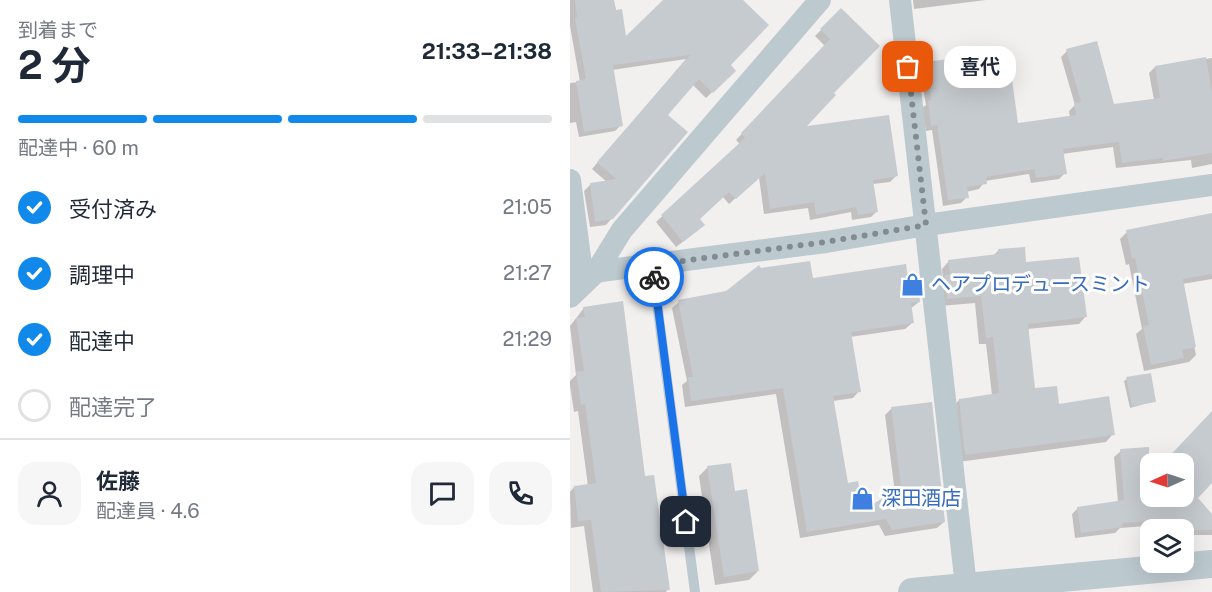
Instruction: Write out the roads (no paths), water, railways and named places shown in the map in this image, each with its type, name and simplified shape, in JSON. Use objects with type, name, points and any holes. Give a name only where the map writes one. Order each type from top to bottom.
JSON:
[{"type":"street","points":[[570,297],[583,273],[820,0]]},
{"type":"street","points":[[900,0],[964,589]]},
{"type":"street","points":[[570,180],[583,273]]},
{"type":"street","points":[[583,273],[826,242],[926,225],[1212,185]]},
{"type":"street","points":[[912,592],[964,589],[1212,564]]},
{"type":"lane","points":[[652,265],[695,592]]},
{"type":"place","name":"喜代","points":[[908,67]]},
{"type":"place","name":"ヘアプロデュースミント","points":[[913,284]]},
{"type":"place","name":"深田酒店","points":[[863,498]]}]
